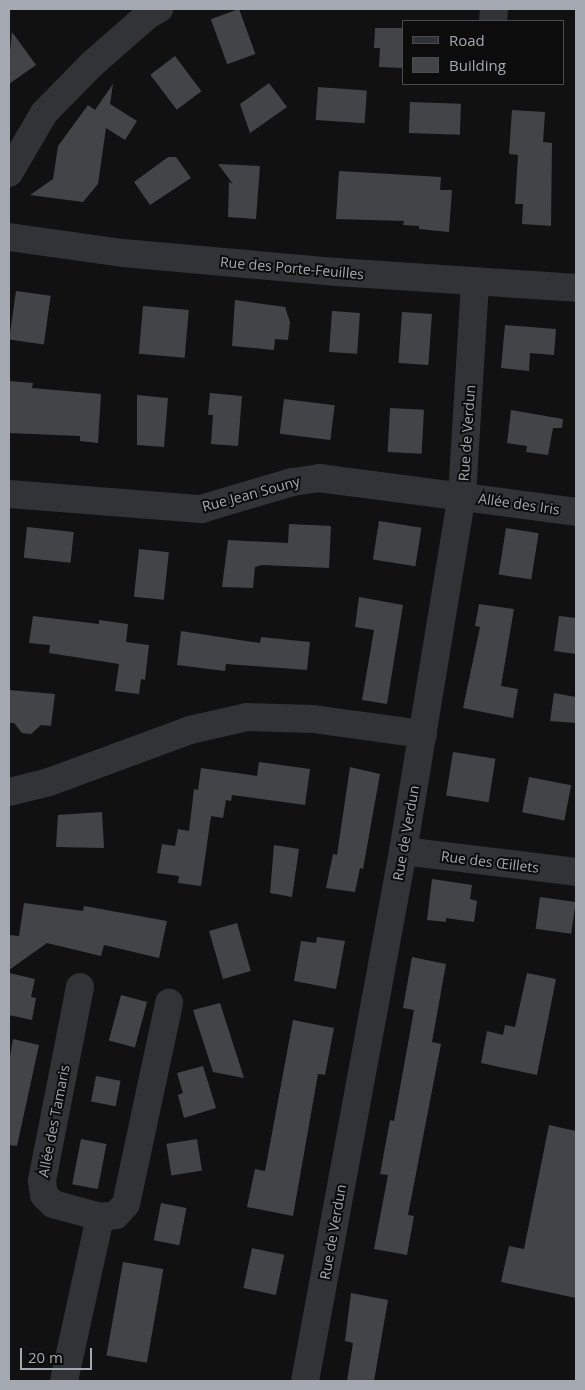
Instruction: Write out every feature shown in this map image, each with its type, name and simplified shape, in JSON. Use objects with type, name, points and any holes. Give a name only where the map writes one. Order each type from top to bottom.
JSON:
[{"type":"street","points":[[9,174],[44,113],[92,64],[149,11]]},
{"type":"street","name":"Rue des Porte-Feuilles","points":[[9,237],[123,253],[475,282],[576,288]]},
{"type":"street","name":"Rue de Verdun","points":[[305,1381],[403,851],[462,496],[475,282]]},
{"type":"street","name":"Rue Jean Souny","points":[[9,494],[201,508],[292,482],[319,478],[462,496]]},
{"type":"street","name":"Allée des Iris","points":[[462,496],[576,512]]},
{"type":"street","points":[[9,792],[49,782],[190,730],[246,717],[313,718],[423,734]]},
{"type":"street","name":"Rue des Œillets","points":[[403,851],[576,872]]},
{"type":"street","name":"Allée des Tamaris","points":[[80,987],[42,1181],[44,1195],[53,1204],[100,1217]]},
{"type":"street","points":[[64,1381],[100,1217],[116,1215],[126,1204],[169,1004]]},
{"type":"building","points":[[239,9],[255,54],[227,64],[211,19]]},
{"type":"building","points":[[375,28],[402,28],[402,68],[379,67],[380,48],[374,48]]},
{"type":"building","points":[[12,32],[36,65],[9,84],[9,60]]},
{"type":"building","points":[[175,56],[201,91],[177,110],[150,75]]},
{"type":"building","points":[[269,83],[287,107],[250,133],[240,104]]},
{"type":"building","points":[[113,84],[110,104],[137,121],[125,140],[106,128],[98,184],[83,202],[30,195],[53,179],[58,146],[88,105],[95,110]]},
{"type":"building","points":[[318,87],[367,90],[365,123],[316,120]]},
{"type":"building","points":[[410,102],[461,104],[460,135],[409,133]]},
{"type":"building","points":[[512,110],[545,112],[543,142],[552,143],[551,226],[522,224],[523,204],[515,204],[518,155],[509,154]]},
{"type":"building","points":[[168,157],[176,157],[191,178],[150,205],[134,182]]},
{"type":"building","points":[[218,164],[260,166],[256,219],[228,217],[229,182],[233,184]]},
{"type":"building","points":[[339,171],[441,177],[440,190],[452,190],[449,232],[419,229],[419,226],[403,225],[404,221],[336,219]]},
{"type":"building","points":[[16,291],[51,296],[44,344],[9,340]]},
{"type":"building","points":[[235,300],[285,307],[290,322],[288,340],[275,339],[274,350],[232,346]]},
{"type":"building","points":[[143,306],[189,310],[185,358],[139,354]]},
{"type":"building","points":[[332,311],[360,313],[357,354],[329,352]]},
{"type":"building","points":[[402,312],[432,314],[428,365],[398,363]]},
{"type":"building","points":[[505,325],[556,329],[554,355],[530,353],[529,371],[501,368]]},
{"type":"building","points":[[9,381],[33,383],[32,388],[101,394],[98,443],[80,441],[80,436],[9,433]]},
{"type":"building","points":[[210,393],[242,396],[238,446],[211,444],[213,415],[208,415]]},
{"type":"building","points":[[137,395],[168,398],[164,447],[137,445]]},
{"type":"building","points":[[284,399],[335,405],[330,440],[280,434]]},
{"type":"building","points":[[390,408],[424,410],[422,454],[388,452]]},
{"type":"building","points":[[511,410],[563,419],[562,428],[553,428],[548,455],[526,452],[527,446],[507,443]]},
{"type":"building","points":[[379,521],[421,528],[415,566],[373,560]]},
{"type":"building","points":[[289,524],[331,526],[329,568],[262,565],[255,567],[253,588],[222,587],[228,540],[288,543]]},
{"type":"building","points":[[27,527],[74,532],[71,563],[24,558]]},
{"type":"building","points":[[506,528],[539,533],[531,580],[499,574]]},
{"type":"building","points":[[139,549],[169,552],[164,600],[134,597]]},
{"type":"building","points":[[359,597],[403,605],[387,704],[362,700],[374,630],[355,627]]},
{"type":"building","points":[[479,604],[514,609],[501,686],[518,689],[513,718],[463,708],[480,627],[475,626]]},
{"type":"building","points":[[33,616],[99,624],[99,620],[128,624],[126,642],[149,645],[145,680],[141,679],[139,694],[115,691],[119,664],[49,653],[50,645],[29,643]]},
{"type":"building","points":[[559,616],[576,618],[576,654],[554,651]]},
{"type":"building","points":[[181,631],[260,643],[261,637],[310,642],[307,670],[226,664],[225,671],[177,665]]},
{"type":"building","points":[[9,690],[55,694],[51,726],[41,725],[31,734],[22,733],[14,723],[9,723]]},
{"type":"building","points":[[554,693],[576,697],[576,723],[550,721]]},
{"type":"building","points":[[453,752],[495,759],[489,802],[446,795]]},
{"type":"building","points":[[259,762],[310,769],[305,805],[232,795],[231,801],[226,800],[223,818],[211,816],[201,886],[178,883],[179,876],[157,873],[162,844],[175,846],[178,829],[189,831],[194,789],[198,790],[201,768],[257,776]]},
{"type":"building","points":[[350,767],[380,774],[363,869],[360,868],[355,892],[326,888],[333,854],[337,855]]},
{"type":"building","points":[[529,777],[571,785],[564,821],[522,812]]},
{"type":"building","points":[[102,812],[104,848],[56,847],[58,815]]},
{"type":"building","points":[[274,845],[299,849],[292,897],[270,893]]},
{"type":"building","points":[[432,879],[472,885],[470,899],[477,901],[474,922],[446,918],[446,922],[427,920]]},
{"type":"building","points":[[540,897],[576,902],[571,934],[536,929]]},
{"type":"building","points":[[24,903],[83,911],[84,906],[167,921],[159,958],[104,945],[101,956],[47,943],[9,970],[9,935],[19,936]]},
{"type":"building","points":[[237,923],[251,971],[223,979],[209,931]]},
{"type":"building","points":[[317,937],[345,941],[336,989],[294,981],[301,941],[316,943]]},
{"type":"building","points":[[412,957],[446,964],[432,1042],[441,1044],[408,1215],[414,1216],[407,1255],[374,1249],[388,1175],[380,1174],[390,1120],[394,1121],[414,1010],[403,1008]]},
{"type":"building","points":[[9,973],[35,979],[31,997],[36,998],[32,1020],[9,1015]]},
{"type":"building","points":[[527,973],[556,979],[537,1075],[481,1063],[487,1031],[503,1035],[505,1025],[515,1027]]},
{"type":"building","points":[[121,995],[147,1002],[135,1047],[109,1040]]},
{"type":"building","points":[[220,1003],[244,1078],[213,1072],[193,1010]]},
{"type":"building","points":[[293,1020],[334,1028],[325,1075],[318,1074],[293,1216],[247,1207],[255,1169],[265,1171]]},
{"type":"building","points":[[13,1039],[39,1045],[17,1146],[9,1145],[9,1062]]},
{"type":"building","points":[[203,1066],[216,1108],[184,1118],[178,1095],[183,1093],[177,1073]]},
{"type":"building","points":[[96,1076],[121,1081],[116,1106],[91,1102]]},
{"type":"building","points":[[549,1125],[576,1131],[576,1298],[501,1282],[509,1246],[524,1249]]},
{"type":"building","points":[[81,1139],[107,1144],[98,1189],[72,1184]]},
{"type":"building","points":[[197,1139],[202,1171],[171,1175],[166,1144]]},
{"type":"building","points":[[161,1203],[187,1208],[179,1245],[154,1240]]},
{"type":"building","points":[[252,1248],[284,1255],[276,1295],[243,1288]]},
{"type":"building","points":[[123,1262],[163,1269],[147,1363],[107,1356]]},
{"type":"building","points":[[351,1293],[388,1300],[374,1381],[347,1381],[353,1343],[345,1341]]}]
